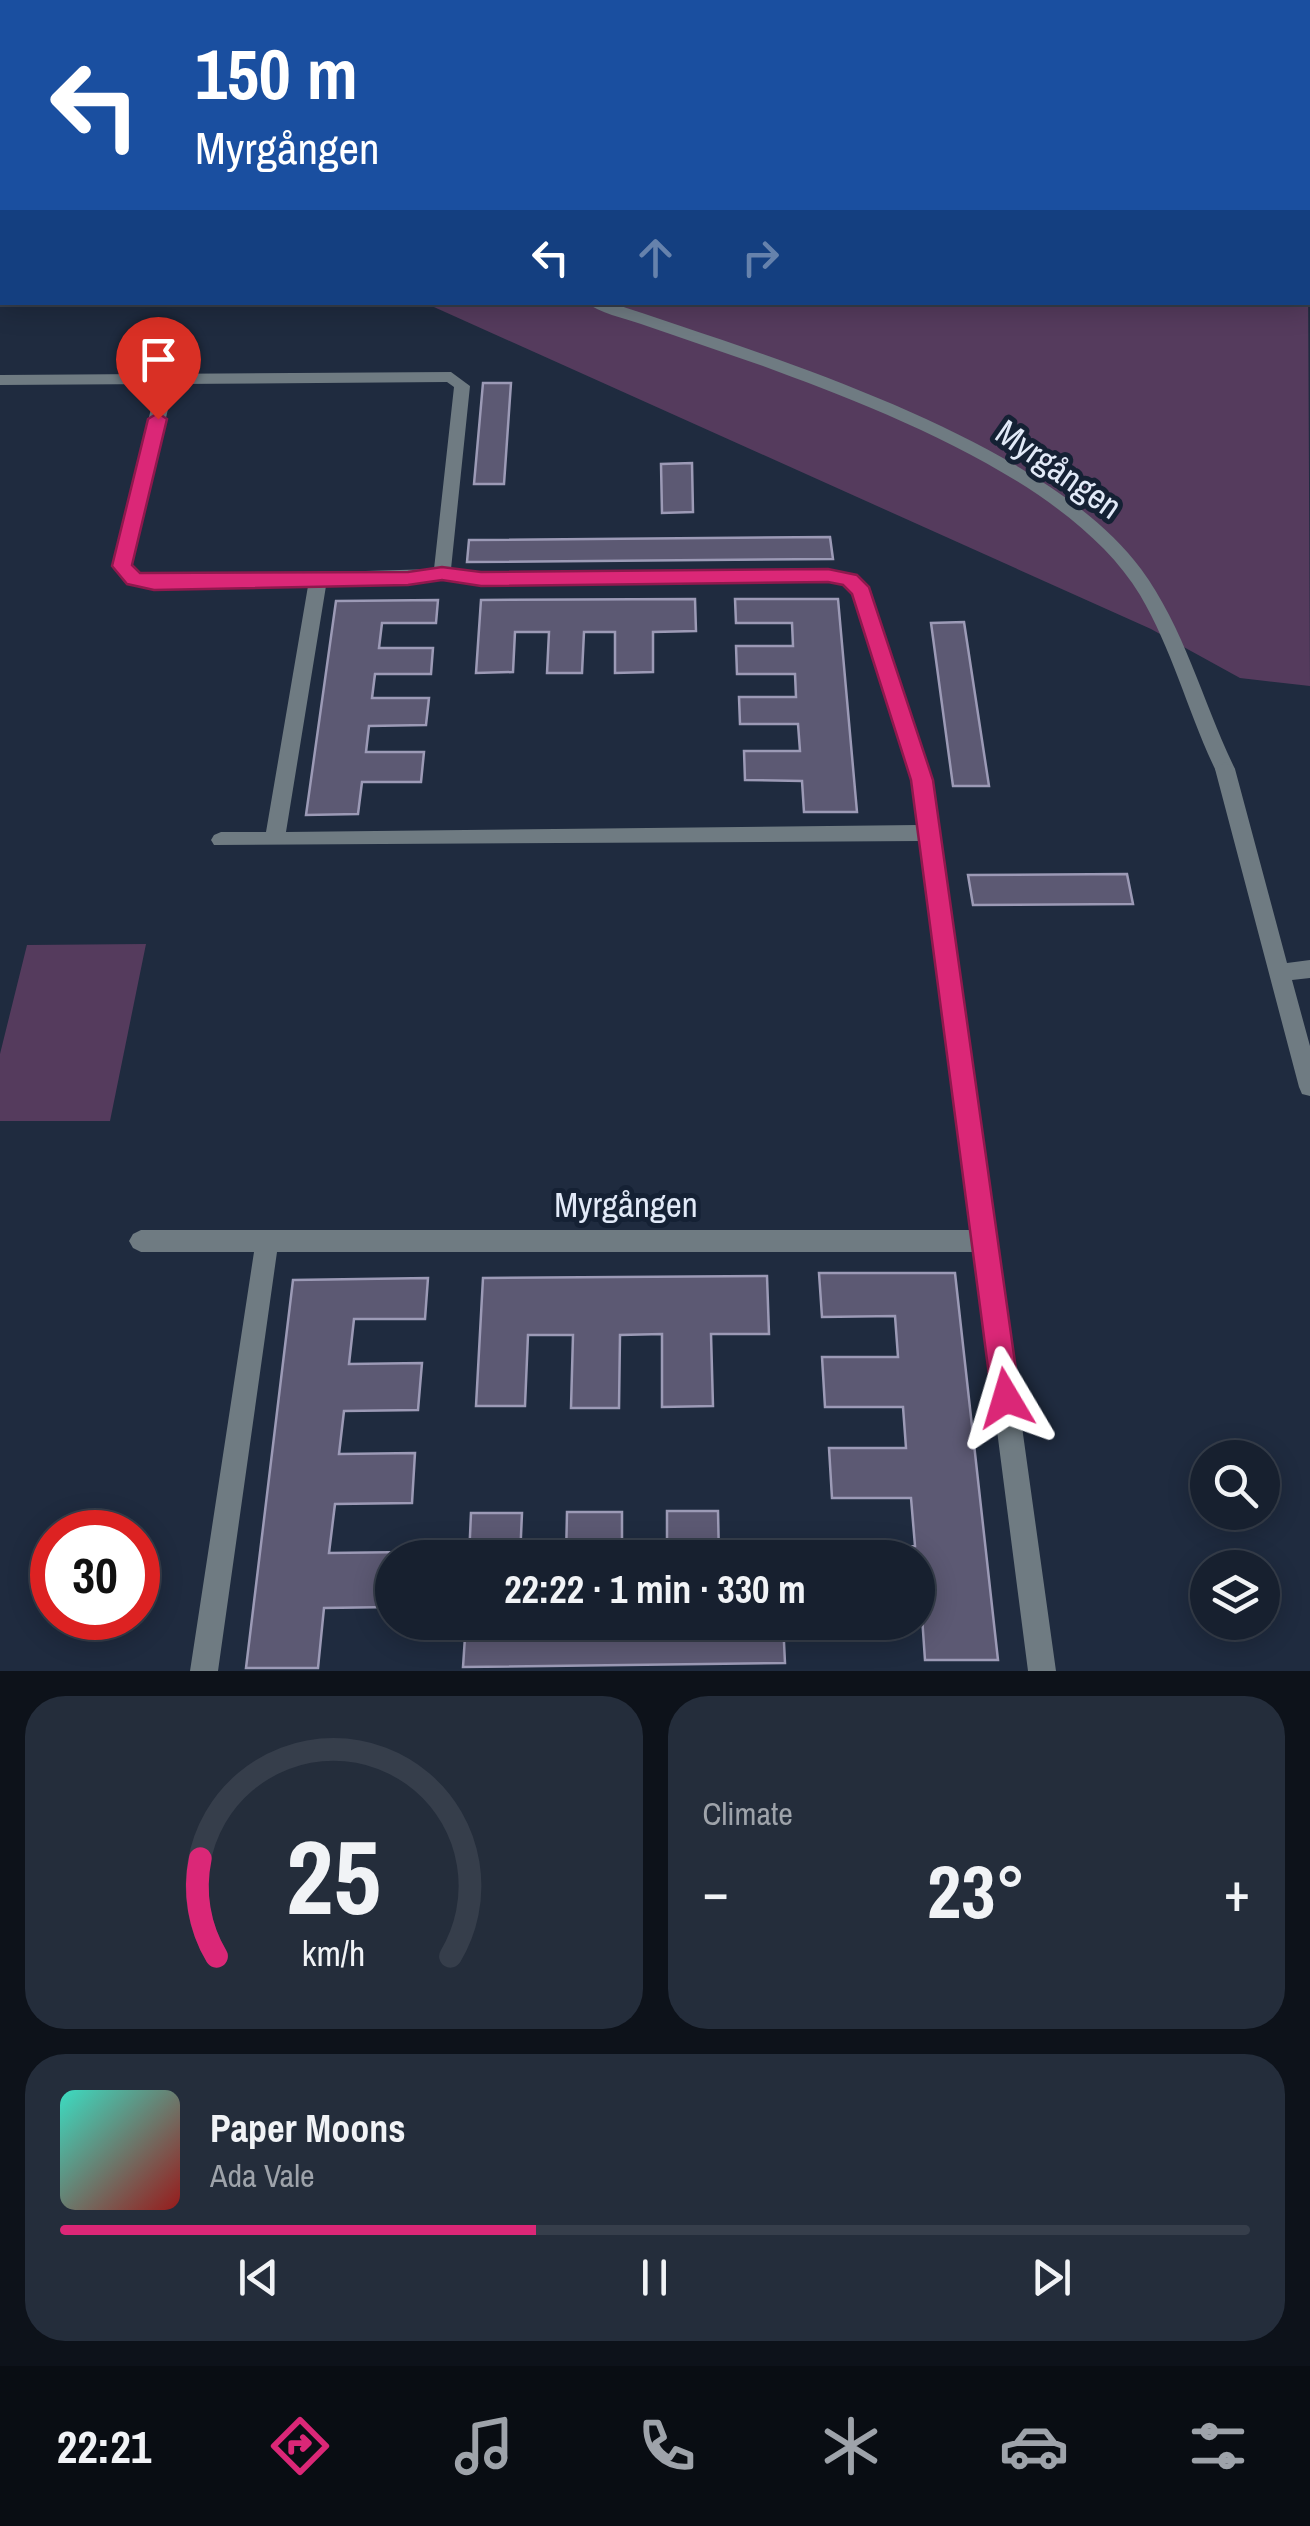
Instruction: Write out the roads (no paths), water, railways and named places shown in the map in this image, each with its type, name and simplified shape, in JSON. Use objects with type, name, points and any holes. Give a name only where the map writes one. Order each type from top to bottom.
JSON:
[{"type":"street","name":"Myrgången","points":[[600,305],[868,403],[964,446],[1088,524],[1132,570],[1167,630],[1203,726],[1225,769],[1310,1086]]},
{"type":"street","points":[[0,380],[120,377],[166,382],[223,376],[451,377],[462,386],[442,574]]},
{"type":"street","points":[[166,382],[122,566],[134,579],[154,583],[442,574],[481,579],[828,576],[850,580],[862,592],[922,780],[1042,1671]]},
{"type":"street","points":[[275,839],[318,580]]},
{"type":"street","points":[[221,840],[930,833]]},
{"type":"street","points":[[1279,974],[1310,969]]},
{"type":"street","points":[[204,1671],[268,1240]]},
{"type":"street","name":"Myrgången","points":[[141,1241],[985,1241]]}]
